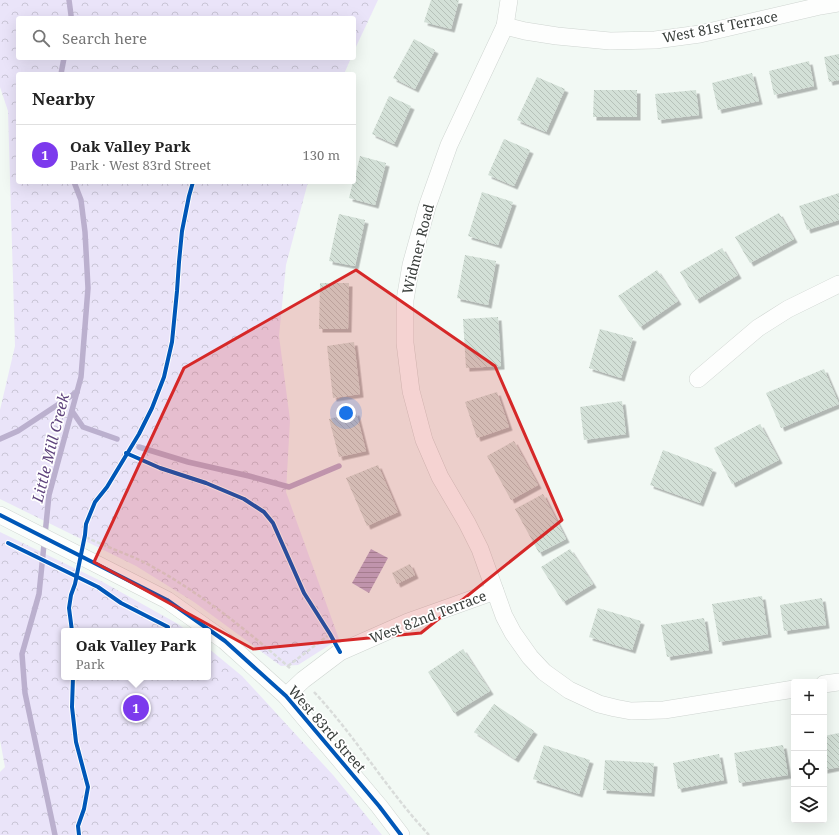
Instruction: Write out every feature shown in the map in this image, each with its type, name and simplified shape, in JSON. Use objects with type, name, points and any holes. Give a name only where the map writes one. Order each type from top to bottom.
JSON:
[{"type":"street","name":"Widmer Road","points":[[495,592],[480,549],[467,523],[440,477],[424,440],[411,391],[404,343],[405,300],[411,266],[426,207],[449,145],[505,26],[509,0]]},
{"type":"street","name":"West 81st Terrace","points":[[505,26],[525,32],[610,41],[655,40],[700,34],[820,6],[839,3]]},
{"type":"street","points":[[698,379],[758,328],[788,309],[839,284]]},
{"type":"street","name":"West 83rd Street","points":[[6,518],[167,600],[208,628]]},
{"type":"street","name":"West 82nd Terrace","points":[[286,696],[303,680],[340,652],[408,622],[495,592],[512,633],[530,658],[544,672],[570,690],[598,704],[631,711],[664,710],[791,689]]},
{"type":"street","name":"West 83rd Street","points":[[211,630],[225,640],[286,696],[379,806],[401,835]]},
{"type":"street","points":[[827,684],[839,682]]},
{"type":"path","points":[[84,542],[85,535]]},
{"type":"path","points":[[288,666],[329,633],[340,652]]},
{"type":"highlighted area","points":[[356,270],[495,366],[562,520],[421,633],[253,649],[94,562],[184,368]]},
{"type":"green space","points":[[0,0],[378,0],[356,47],[356,16],[16,16],[16,60],[350,60],[345,72],[16,72],[16,184],[307,184],[286,265],[279,336],[290,420],[286,492],[339,639],[298,665],[281,666],[194,602],[136,566],[0,499],[0,410],[15,346],[8,111],[0,87]]},
{"type":"green space","points":[[0,532],[101,581],[183,628],[61,628],[61,680],[211,680],[211,650],[242,676],[333,775],[382,835],[0,835],[0,772],[5,767],[0,740]]},
{"type":"shaded area","points":[[371,549],[388,558],[369,593],[352,583]]},
{"type":"building","points":[[431,0],[459,0],[451,29],[424,22]]},
{"type":"building","points":[[414,39],[435,50],[415,89],[393,78]]},
{"type":"building","points":[[839,54],[839,80],[829,82],[824,57]]},
{"type":"building","points":[[809,61],[814,86],[774,95],[769,71]]},
{"type":"building","points":[[752,73],[759,101],[718,110],[712,83]]},
{"type":"building","points":[[537,77],[565,89],[546,132],[517,120]]},
{"type":"building","points":[[594,90],[637,90],[637,117],[593,117]]},
{"type":"building","points":[[696,90],[699,115],[658,120],[655,94]]},
{"type":"building","points":[[389,96],[411,106],[394,144],[372,134]]},
{"type":"building","points":[[504,139],[530,150],[514,186],[488,175]]},
{"type":"building","points":[[360,156],[386,163],[375,205],[349,198],[352,184],[356,184],[356,173]]},
{"type":"building","points":[[482,192],[513,202],[498,245],[468,236]]},
{"type":"building","points":[[839,193],[839,220],[807,230],[799,206]]},
{"type":"building","points":[[779,213],[794,239],[750,263],[735,237]]},
{"type":"building","points":[[339,214],[365,220],[355,266],[329,261]]},
{"type":"building","points":[[722,248],[738,275],[696,300],[680,272]]},
{"type":"building","points":[[465,255],[496,261],[488,305],[457,298]]},
{"type":"building","points":[[657,270],[678,301],[640,327],[618,296]]},
{"type":"building","points":[[320,283],[349,283],[348,329],[319,329]]},
{"type":"building","points":[[498,317],[501,366],[466,368],[463,319]]},
{"type":"building","points":[[600,329],[633,338],[621,378],[589,368]]},
{"type":"building","points":[[354,342],[360,394],[333,398],[327,346]]},
{"type":"building","points":[[824,369],[839,404],[781,428],[766,393]]},
{"type":"building","points":[[497,392],[509,427],[477,438],[465,402]]},
{"type":"building","points":[[622,401],[626,434],[584,440],[580,407]]},
{"type":"building","points":[[356,412],[366,451],[339,457],[329,419]]},
{"type":"building","points":[[760,424],[779,460],[732,484],[714,448]]},
{"type":"building","points":[[514,441],[538,485],[511,500],[487,456]]},
{"type":"building","points":[[663,450],[713,469],[700,503],[650,485]]},
{"type":"building","points":[[378,465],[398,512],[367,526],[346,478]]},
{"type":"building","points":[[543,494],[566,539],[539,553],[515,509]]},
{"type":"building","points":[[570,549],[593,584],[563,602],[541,567]]},
{"type":"building","points":[[410,564],[415,575],[397,584],[392,573]]},
{"type":"building","points":[[762,596],[768,634],[719,642],[712,604]]},
{"type":"building","points":[[822,598],[826,625],[784,631],[780,605]]},
{"type":"building","points":[[598,608],[641,621],[632,650],[589,637]]},
{"type":"building","points":[[704,618],[709,650],[667,657],[661,625]]},
{"type":"building","points":[[463,649],[490,691],[454,713],[428,672]]},
{"type":"building","points":[[494,704],[534,731],[515,759],[474,732]]},
{"type":"building","points":[[839,733],[839,767],[827,769],[827,751],[827,735]]},
{"type":"building","points":[[544,745],[590,760],[579,794],[533,779]]},
{"type":"building","points":[[783,745],[788,775],[739,783],[734,753]]},
{"type":"building","points":[[719,754],[724,780],[678,789],[673,763]]},
{"type":"building","points":[[605,760],[654,763],[651,793],[603,790]]},
{"type":"waterway","name":"Little Mill Creek","points":[[69,0],[71,16]]},
{"type":"waterway","name":"Little Mill Creek","points":[[61,72],[64,60]]},
{"type":"waterway","name":"Little Mill Creek","points":[[55,835],[25,693],[22,654],[39,594],[49,495],[81,377],[88,288],[85,232],[81,200],[75,184]]},
{"type":"waterway","points":[[0,439],[18,431],[77,392]]},
{"type":"waterway","points":[[72,411],[83,427],[117,439]]},
{"type":"waterway","points":[[139,447],[188,462],[289,487],[339,466]]},
{"type":"cycle path","points":[[72,628],[69,608],[85,535],[86,524],[95,502],[107,487],[139,434],[152,408],[164,377],[172,342],[182,231],[192,184]]},
{"type":"cycle path","points":[[126,453],[160,468],[206,483],[244,499],[264,512],[273,523],[304,593],[340,652]]},
{"type":"cycle path","points":[[0,515],[167,600],[207,628]]},
{"type":"cycle path","points":[[8,543],[98,587],[121,603],[168,628]]},
{"type":"cycle path","points":[[211,631],[225,641],[286,696],[379,806],[401,835]]},
{"type":"cycle path","points":[[73,680],[72,707],[76,742],[88,787],[84,809],[78,826],[79,835]]},
{"type":"place","name":"Oak Valley Park","points":[[136,708]]}]
